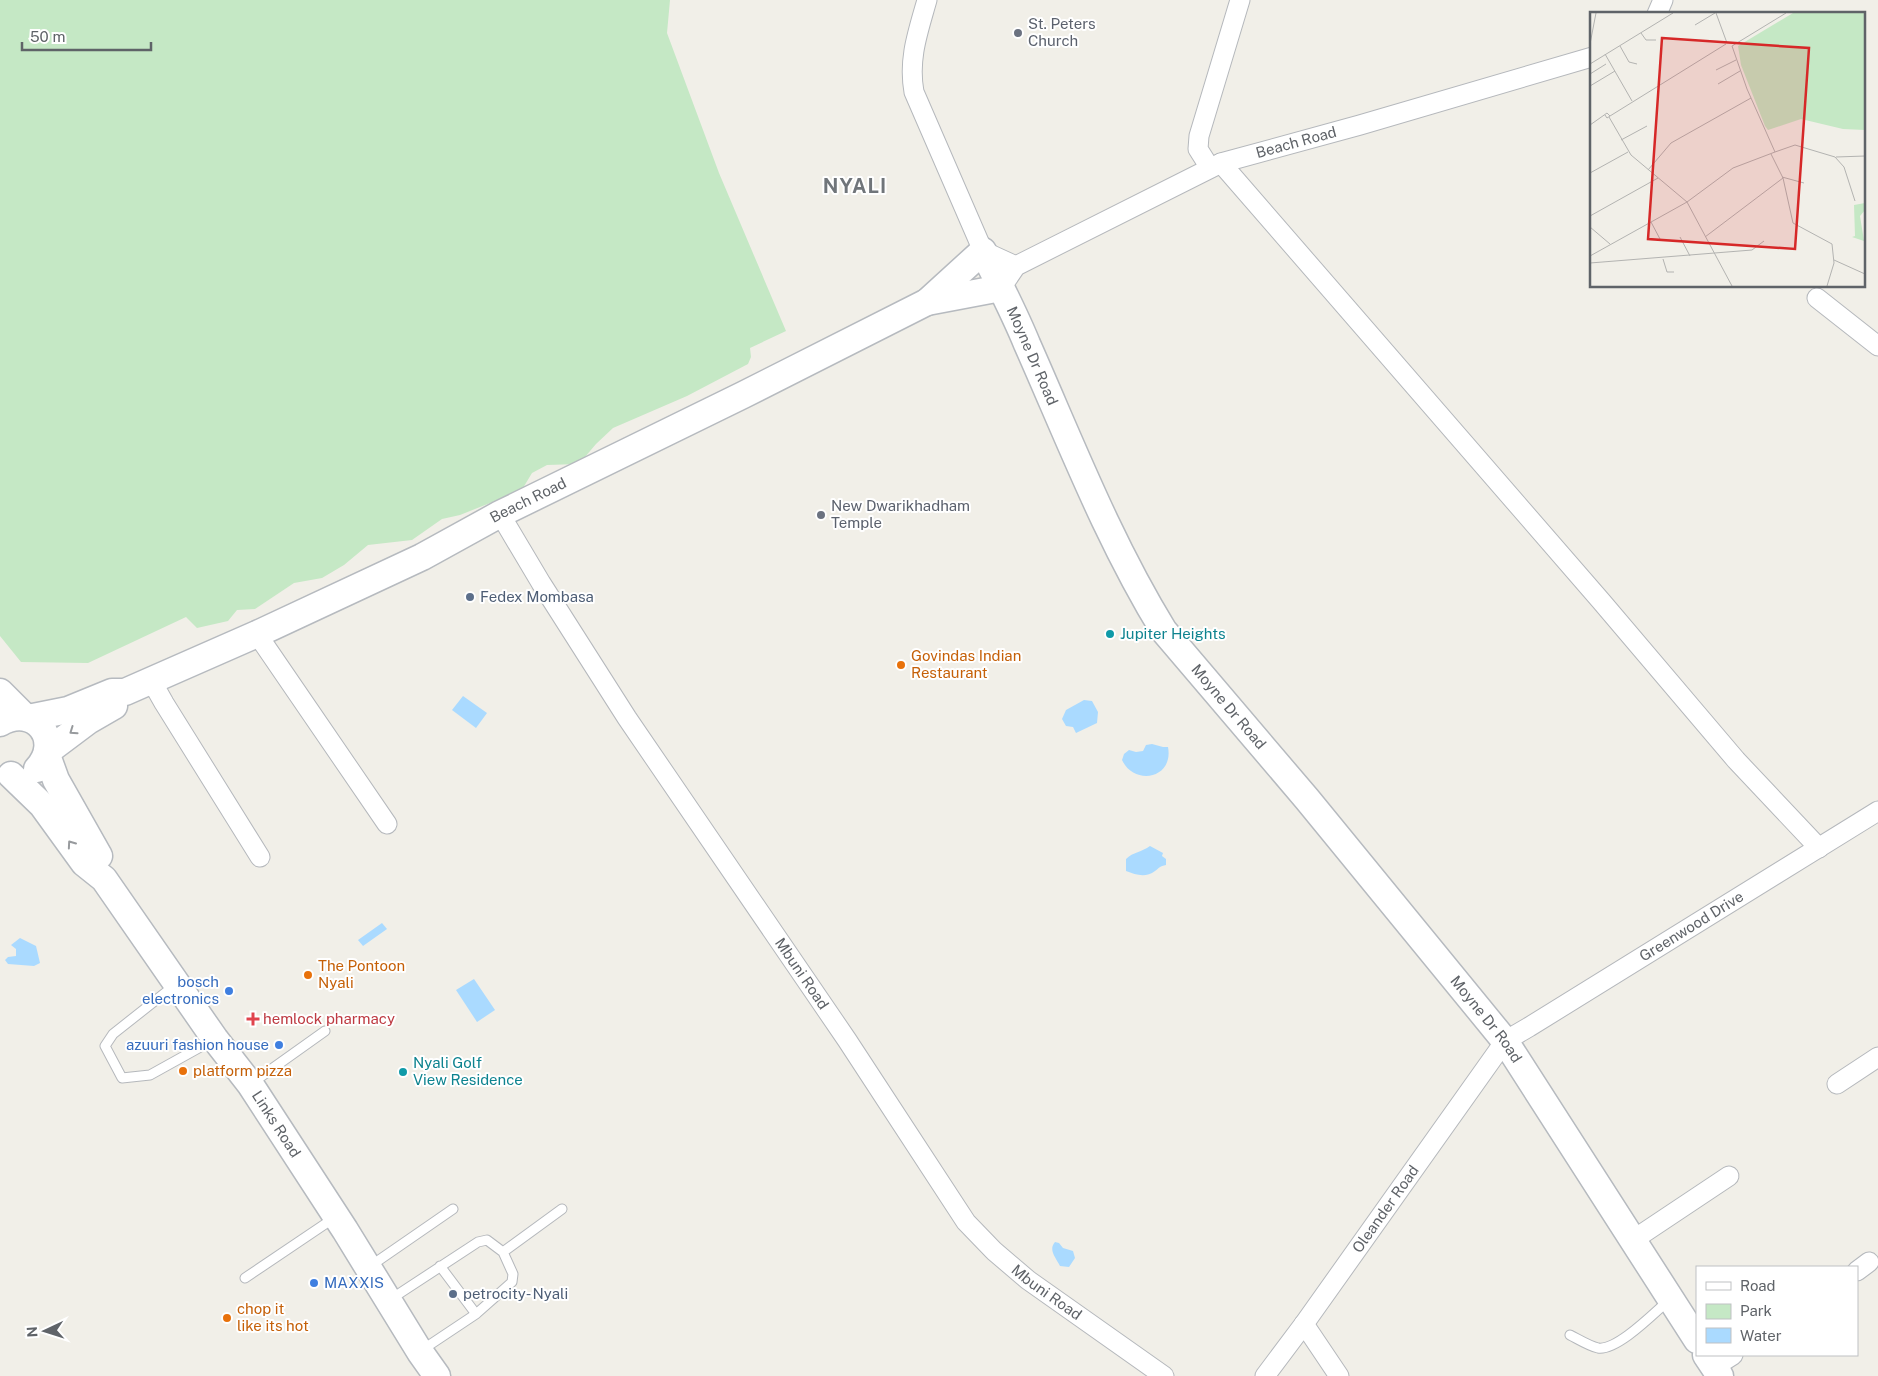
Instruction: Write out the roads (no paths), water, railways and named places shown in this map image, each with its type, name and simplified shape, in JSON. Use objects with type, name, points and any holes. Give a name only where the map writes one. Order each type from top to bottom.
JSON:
[{"type":"main road","name":"Moyne Dr Road","points":[[983,251],[1017,322],[1081,472],[1148,605],[1164,631],[1307,799],[1505,1040],[1696,1338]]},
{"type":"main road","name":"Beach Road","points":[[125,692],[257,634],[422,556],[500,514],[927,302],[983,251]]},
{"type":"main road","name":"Beach Road","points":[[927,302],[1001,288]]},
{"type":"main road","points":[[964,295],[982,301],[1017,322]]},
{"type":"main road","points":[[0,692],[18,719],[37,723],[44,731],[48,741],[47,753],[43,763],[37,769],[29,774],[4,772]]},
{"type":"main road","points":[[18,719],[68,710],[112,692],[125,692]]},
{"type":"main road","points":[[47,753],[88,721],[115,706],[125,692]]},
{"type":"main road","points":[[47,753],[56,780],[98,854],[104,880]]},
{"type":"main road","points":[[4,772],[42,805],[84,863],[104,880]]},
{"type":"main road","name":"Links Road","points":[[104,880],[215,1039],[250,1084],[437,1376]]},
{"type":"street","name":"Moyne Dr Road","points":[[927,0],[914,48],[911,74],[914,92],[983,251]]},
{"type":"street","points":[[1240,0],[1199,136],[1198,148],[1595,593],[1736,760],[1818,848]]},
{"type":"street","points":[[1658,12],[1663,0]]},
{"type":"street","name":"Beach Road","points":[[1001,288],[1016,266],[1215,165],[1590,58]]},
{"type":"street","points":[[983,251],[1016,266]]},
{"type":"street","points":[[1817,298],[1878,346]]},
{"type":"street","name":"Mbuni Road","points":[[500,514],[626,718],[847,1040],[966,1222],[994,1251],[1028,1280],[1164,1376]]},
{"type":"street","points":[[257,634],[387,824]]},
{"type":"street","points":[[151,680],[260,857]]},
{"type":"street","name":"Greenwood Drive","points":[[1505,1040],[1878,811]]},
{"type":"street","name":"Oleander Road","points":[[1265,1376],[1304,1324],[1505,1040]]},
{"type":"street","points":[[1837,1084],[1878,1057]]},
{"type":"street","points":[[1633,1240],[1729,1176]]},
{"type":"street","points":[[1304,1324],[1339,1376]]},
{"type":"lane","points":[[177,984],[114,1034],[105,1046],[122,1078],[150,1075],[215,1039]]},
{"type":"lane","points":[[250,1084],[325,1031]]},
{"type":"lane","points":[[368,1267],[453,1209]]},
{"type":"lane","points":[[504,1252],[562,1209]]},
{"type":"lane","points":[[244,1278],[336,1216]]},
{"type":"lane","points":[[389,1301],[478,1242],[487,1240],[504,1252],[513,1274],[512,1282],[476,1314],[420,1352]]},
{"type":"lane","points":[[440,1266],[476,1314]]},
{"type":"lane","points":[[1570,1335],[1598,1348],[1607,1348],[1619,1342],[1670,1299]]},
{"type":"water","points":[[463,696],[487,713],[476,728],[452,710]]},
{"type":"water","points":[[1084,700],[1092,701],[1098,712],[1097,723],[1076,733],[1073,727],[1066,726],[1062,719],[1066,710]]},
{"type":"water","points":[[1152,744],[1168,747],[1168,758],[1165,766],[1159,772],[1143,776],[1128,768],[1122,760],[1124,754],[1129,750],[1143,751],[1146,745]]},
{"type":"water","points":[[1150,846],[1163,853],[1162,856],[1166,859],[1166,865],[1145,875],[1137,875],[1126,871],[1126,859]]},
{"type":"water","points":[[382,923],[387,929],[363,946],[358,940]]},
{"type":"water","points":[[20,938],[36,946],[40,963],[34,966],[8,964],[5,960],[8,957],[16,956],[16,949],[11,945]]},
{"type":"water","points":[[474,979],[495,1010],[477,1022],[456,990]]},
{"type":"water","points":[[1055,1242],[1059,1243],[1063,1248],[1073,1251],[1075,1258],[1069,1267],[1060,1266],[1052,1251]]},
{"type":"place","name":"St. Peters Church","points":[[1018,33]]},
{"type":"place","name":"New Dwarikhadham Temple","points":[[821,515]]},
{"type":"place","name":"Fedex Mombasa","points":[[470,597]]},
{"type":"place","name":"Jupiter Heights","points":[[1110,634]]},
{"type":"place","name":"Govindas Indian Restaurant","points":[[901,665]]},
{"type":"place","name":"The Pontoon Nyali","points":[[308,975]]},
{"type":"place","name":"bosch electronics","points":[[229,991]]},
{"type":"place","name":"hemlock pharmacy","points":[[253,1019]]},
{"type":"place","name":"azuuri fashion house","points":[[279,1045]]},
{"type":"place","name":"platform pizza","points":[[183,1071]]},
{"type":"place","name":"Nyali Golf View Residence","points":[[403,1072]]},
{"type":"place","name":"MAXXIS","points":[[314,1283]]},
{"type":"place","name":"petrocity- Nyali","points":[[453,1294]]},
{"type":"place","name":"chop it like its hot","points":[[227,1318]]},
{"type":"district","name":"NYALI","points":[[855,186]]}]
